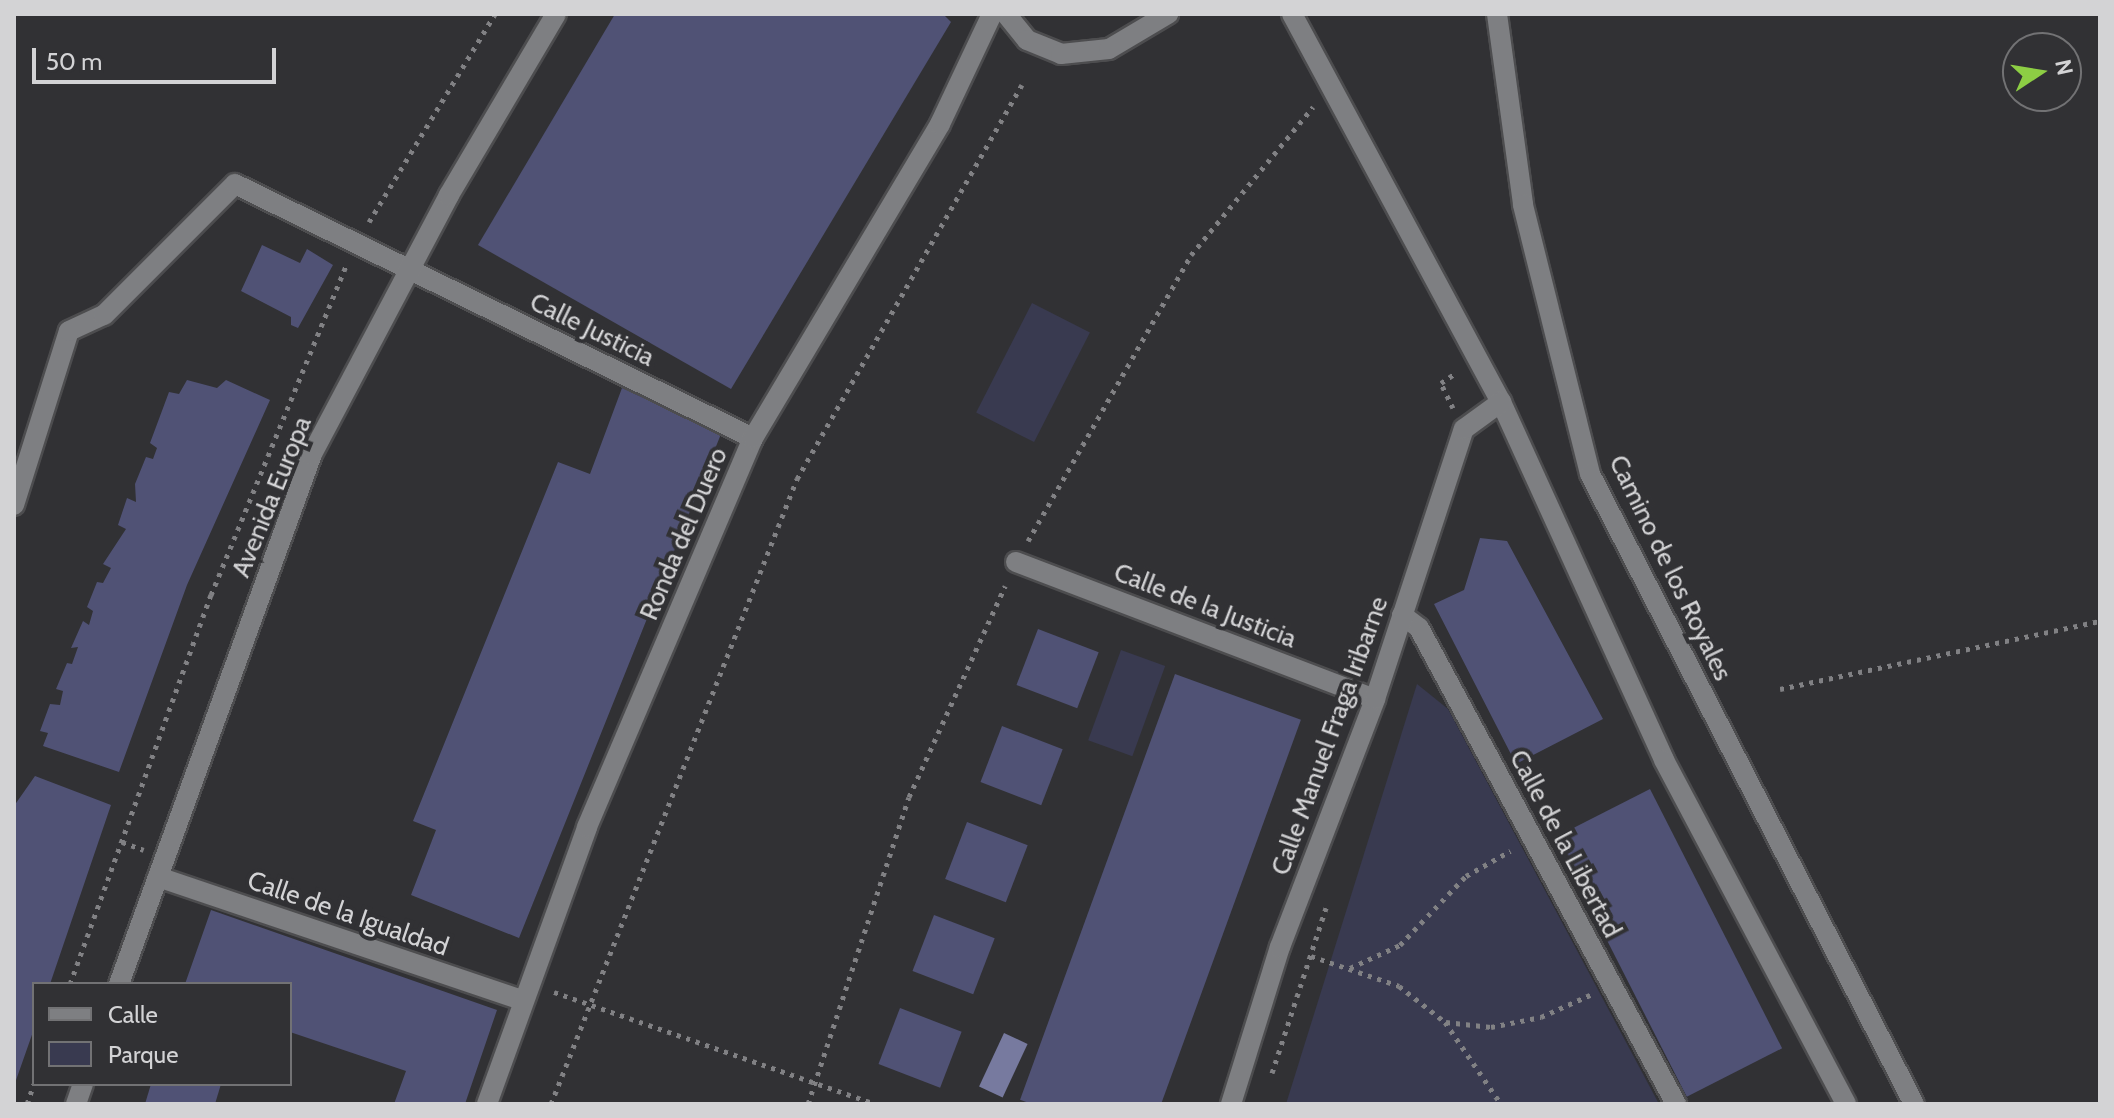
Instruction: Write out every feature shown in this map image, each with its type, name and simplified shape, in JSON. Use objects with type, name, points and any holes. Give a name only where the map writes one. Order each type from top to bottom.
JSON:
[{"type":"street","name":"Avenida Europa","points":[[120,982],[312,454],[409,268],[556,14]]},
{"type":"street","name":"Ronda del Duero","points":[[487,1104],[587,827],[753,438],[940,124],[992,14]]},
{"type":"street","points":[[1006,14],[1027,40],[1061,54],[1109,49],[1168,14]]},
{"type":"street","points":[[1292,14],[1475,360],[1501,402],[1664,760],[1846,1104]]},
{"type":"street","name":"Camino de los Royales","points":[[1497,14],[1523,205],[1590,474],[1914,1104]]},
{"type":"street","name":"Calle Justicia","points":[[14,505],[69,331],[104,315],[235,184],[753,438]]},
{"type":"street","points":[[1464,429],[1501,402]]},
{"type":"street","name":"Calle Manuel Fraga Iribarne","points":[[1231,1104],[1280,947],[1375,699],[1464,429]]},
{"type":"street","name":"Calle de la Justicia","points":[[1016,562],[1375,699]]},
{"type":"street","name":"Calle de la Libertad","points":[[1402,615],[1419,628],[1676,1104]]},
{"type":"street","name":"Calle de la Igualdad","points":[[158,877],[522,1000]]},
{"type":"path","points":[[71,982],[211,595],[356,242],[495,14]]},
{"type":"path","points":[[551,1104],[797,479],[1022,85]]},
{"type":"path","points":[[1464,429],[1441,383],[1475,360]]},
{"type":"path","points":[[1780,689],[2100,621]]},
{"type":"path","points":[[1349,969],[1400,945],[1466,876],[1533,838]]},
{"type":"path","points":[[1266,1089],[1330,898]]},
{"type":"path","points":[[1310,956],[1399,986],[1445,1022],[1501,1104]]},
{"type":"path","points":[[1445,1022],[1491,1027],[1541,1017],[1612,986]]},
{"type":"green space","points":[[1032,303],[1090,333],[1034,442],[976,413]]},
{"type":"green space","points":[[1121,650],[1165,666],[1132,756],[1088,740]]},
{"type":"green space","points":[[1417,684],[1448,709],[1659,1104],[1286,1104]]},
{"type":"shaded area","points":[[1004,1033],[1028,1044],[1003,1097],[979,1086]]},
{"type":"building","points":[[615,14],[943,14],[951,22],[731,389],[478,245]]},
{"type":"building","points":[[262,245],[300,263],[307,249],[333,265],[298,328],[291,325],[291,317],[241,291]]},
{"type":"building","points":[[187,380],[217,388],[226,380],[270,400],[187,585],[119,772],[43,746],[48,733],[40,731],[50,704],[60,705],[63,691],[56,689],[67,663],[72,664],[78,647],[71,648],[83,621],[89,625],[93,611],[87,607],[97,582],[103,583],[111,568],[103,564],[126,529],[118,525],[127,498],[136,502],[135,484],[146,457],[153,459],[157,448],[150,443],[169,392],[179,394]]},
{"type":"building","points":[[622,388],[721,434],[519,938],[411,895],[436,830],[413,821],[558,462],[590,474]]},
{"type":"building","points":[[1480,538],[1507,541],[1603,719],[1516,764],[1434,604],[1464,590]]},
{"type":"building","points":[[1038,629],[1099,652],[1077,708],[1016,685]]},
{"type":"building","points":[[1175,674],[1301,720],[1161,1104],[1032,1104],[1020,1100]]},
{"type":"building","points":[[1002,726],[1063,749],[1041,805],[980,782]]},
{"type":"building","points":[[35,776],[111,805],[51,982],[32,982],[32,1035],[14,1086],[14,806]]},
{"type":"building","points":[[1650,789],[1782,1048],[1687,1097],[1555,838]]},
{"type":"building","points":[[967,822],[1028,845],[1006,902],[945,879]]},
{"type":"building","points":[[211,910],[497,1010],[465,1104],[394,1104],[406,1071],[292,1033],[292,982],[186,982]]},
{"type":"building","points":[[934,915],[995,938],[973,994],[912,971]]},
{"type":"building","points":[[900,1008],[962,1032],[940,1088],[878,1064]]},
{"type":"building","points":[[150,1086],[220,1086],[215,1104],[145,1104]]}]
